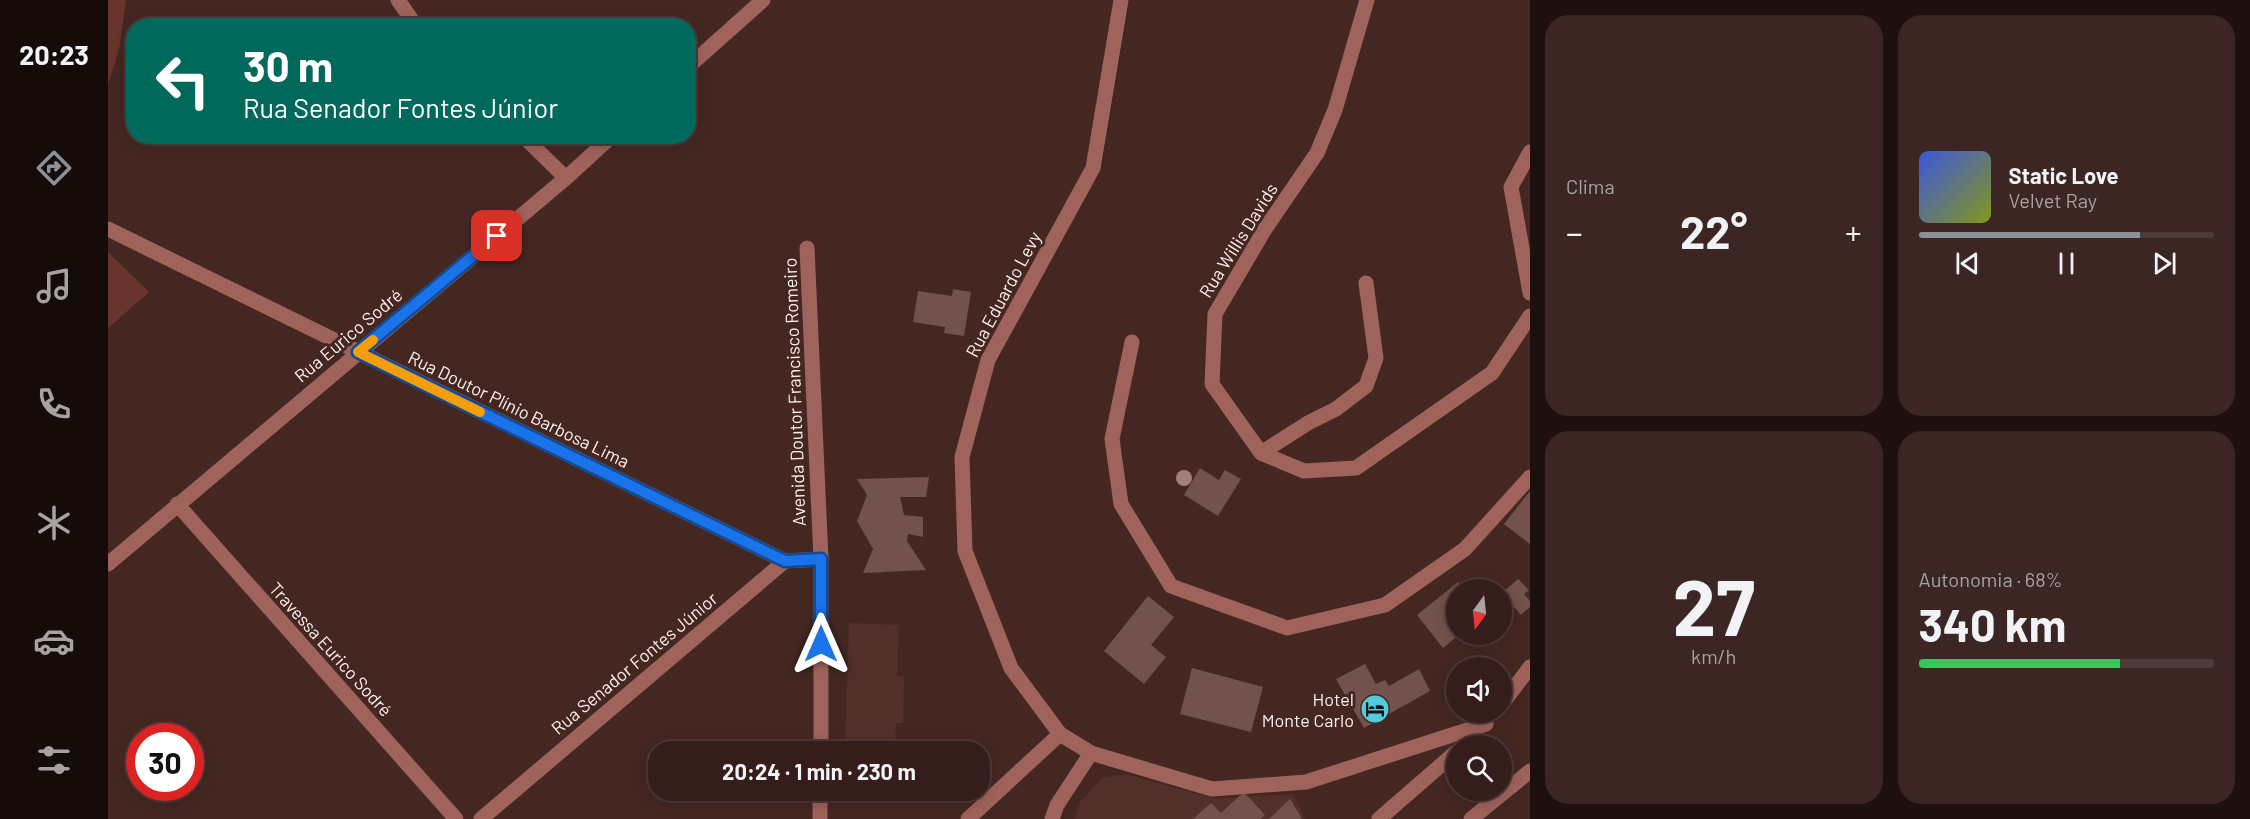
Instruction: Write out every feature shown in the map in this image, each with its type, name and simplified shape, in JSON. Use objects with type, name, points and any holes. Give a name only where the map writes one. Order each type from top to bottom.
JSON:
[{"type":"street","points":[[398,0],[410,18]]},
{"type":"street","points":[[696,60],[763,0]]},
{"type":"street","name":"Rua Eduardo Levy","points":[[1060,734],[1011,668],[965,551],[962,457],[988,360],[1093,168],[1122,0]]},
{"type":"street","name":"Rua Willis Davids","points":[[1261,453],[1212,384],[1215,314],[1265,229],[1317,153],[1335,110],[1367,0]]},
{"type":"street","points":[[531,144],[566,178]]},
{"type":"street","name":"Rua Eurico Sodré","points":[[108,564],[566,178],[603,144]]},
{"type":"street","points":[[1530,152],[1511,187],[1530,293]]},
{"type":"street","name":"Rua Doutor Plínio Barbosa Lima","points":[[108,229],[785,561]]},
{"type":"street","name":"Avenida Doutor Francisco Romeiro","points":[[807,248],[821,559],[820,741]]},
{"type":"street","points":[[1261,453],[1336,408],[1366,386],[1376,358],[1366,283]]},
{"type":"street","points":[[1261,453],[1304,471],[1356,468],[1492,373],[1530,316]]},
{"type":"street","points":[[1132,342],[1112,439],[1121,504],[1171,586],[1287,628],[1385,605],[1465,549],[1530,477]]},
{"type":"street","name":"Travessa Eurico Sodré","points":[[177,504],[456,819]]},
{"type":"street","points":[[785,561],[821,559]]},
{"type":"street","name":"Rua Senador Fontes Júnior","points":[[481,819],[785,561]]},
{"type":"street","points":[[1512,691],[1530,667]]},
{"type":"street","points":[[968,819],[1060,734],[1091,753],[1212,789],[1306,782],[1477,723]]},
{"type":"street","points":[[1475,735],[1486,723]]},
{"type":"street","points":[[1052,819],[1057,805],[1091,753]]},
{"type":"street","points":[[1379,819],[1446,761]]},
{"type":"street","points":[[1471,819],[1530,771]]},
{"type":"street","points":[[820,801],[820,819]]},
{"type":"shaded area","points":[[108,0],[126,0],[119,50],[108,84]]},
{"type":"shaded area","points":[[108,252],[149,292],[108,328]]},
{"type":"shaded area","points":[[849,623],[899,625],[897,676],[904,677],[903,723],[896,723],[895,741],[845,741]]},
{"type":"shaded area","points":[[1125,774],[1215,799],[1293,794],[1305,819],[1075,819],[1080,802],[1102,778]]},
{"type":"building","points":[[953,289],[971,292],[964,336],[944,333],[945,327],[913,322],[918,291],[952,296]]},
{"type":"building","points":[[1200,468],[1219,480],[1225,470],[1241,479],[1218,516],[1184,495]]},
{"type":"building","points":[[929,477],[926,497],[900,497],[904,515],[923,517],[923,537],[908,534],[907,541],[926,570],[863,573],[873,549],[857,521],[867,495],[857,479]]},
{"type":"building","points":[[1530,491],[1530,544],[1504,524]]},
{"type":"building","points":[[1518,579],[1529,590],[1524,594],[1530,601],[1530,607],[1521,615],[1512,605],[1512,584]]},
{"type":"building","points":[[1446,592],[1447,645],[1443,648],[1417,615]]},
{"type":"building","points":[[1148,596],[1174,617],[1151,645],[1166,657],[1144,684],[1104,651]]},
{"type":"building","name":"Hotel Monte Carlo","points":[[1365,664],[1376,684],[1385,680],[1389,686],[1419,669],[1430,691],[1364,728],[1336,679]]},
{"type":"building","points":[[1192,668],[1263,687],[1251,732],[1180,714]]},
{"type":"building","points":[[1244,792],[1265,815],[1260,819],[1193,819],[1211,803],[1221,813]]},
{"type":"building","points":[[1290,799],[1302,819],[1269,819]]},
{"type":"slow traffic","points":[[373,340],[358,352],[480,412]]},
{"type":"place","name":"Hotel Monte Carlo","points":[[1375,709]]},
{"type":"route","points":[[497,236],[358,352],[785,561],[821,559],[821,644]]}]
